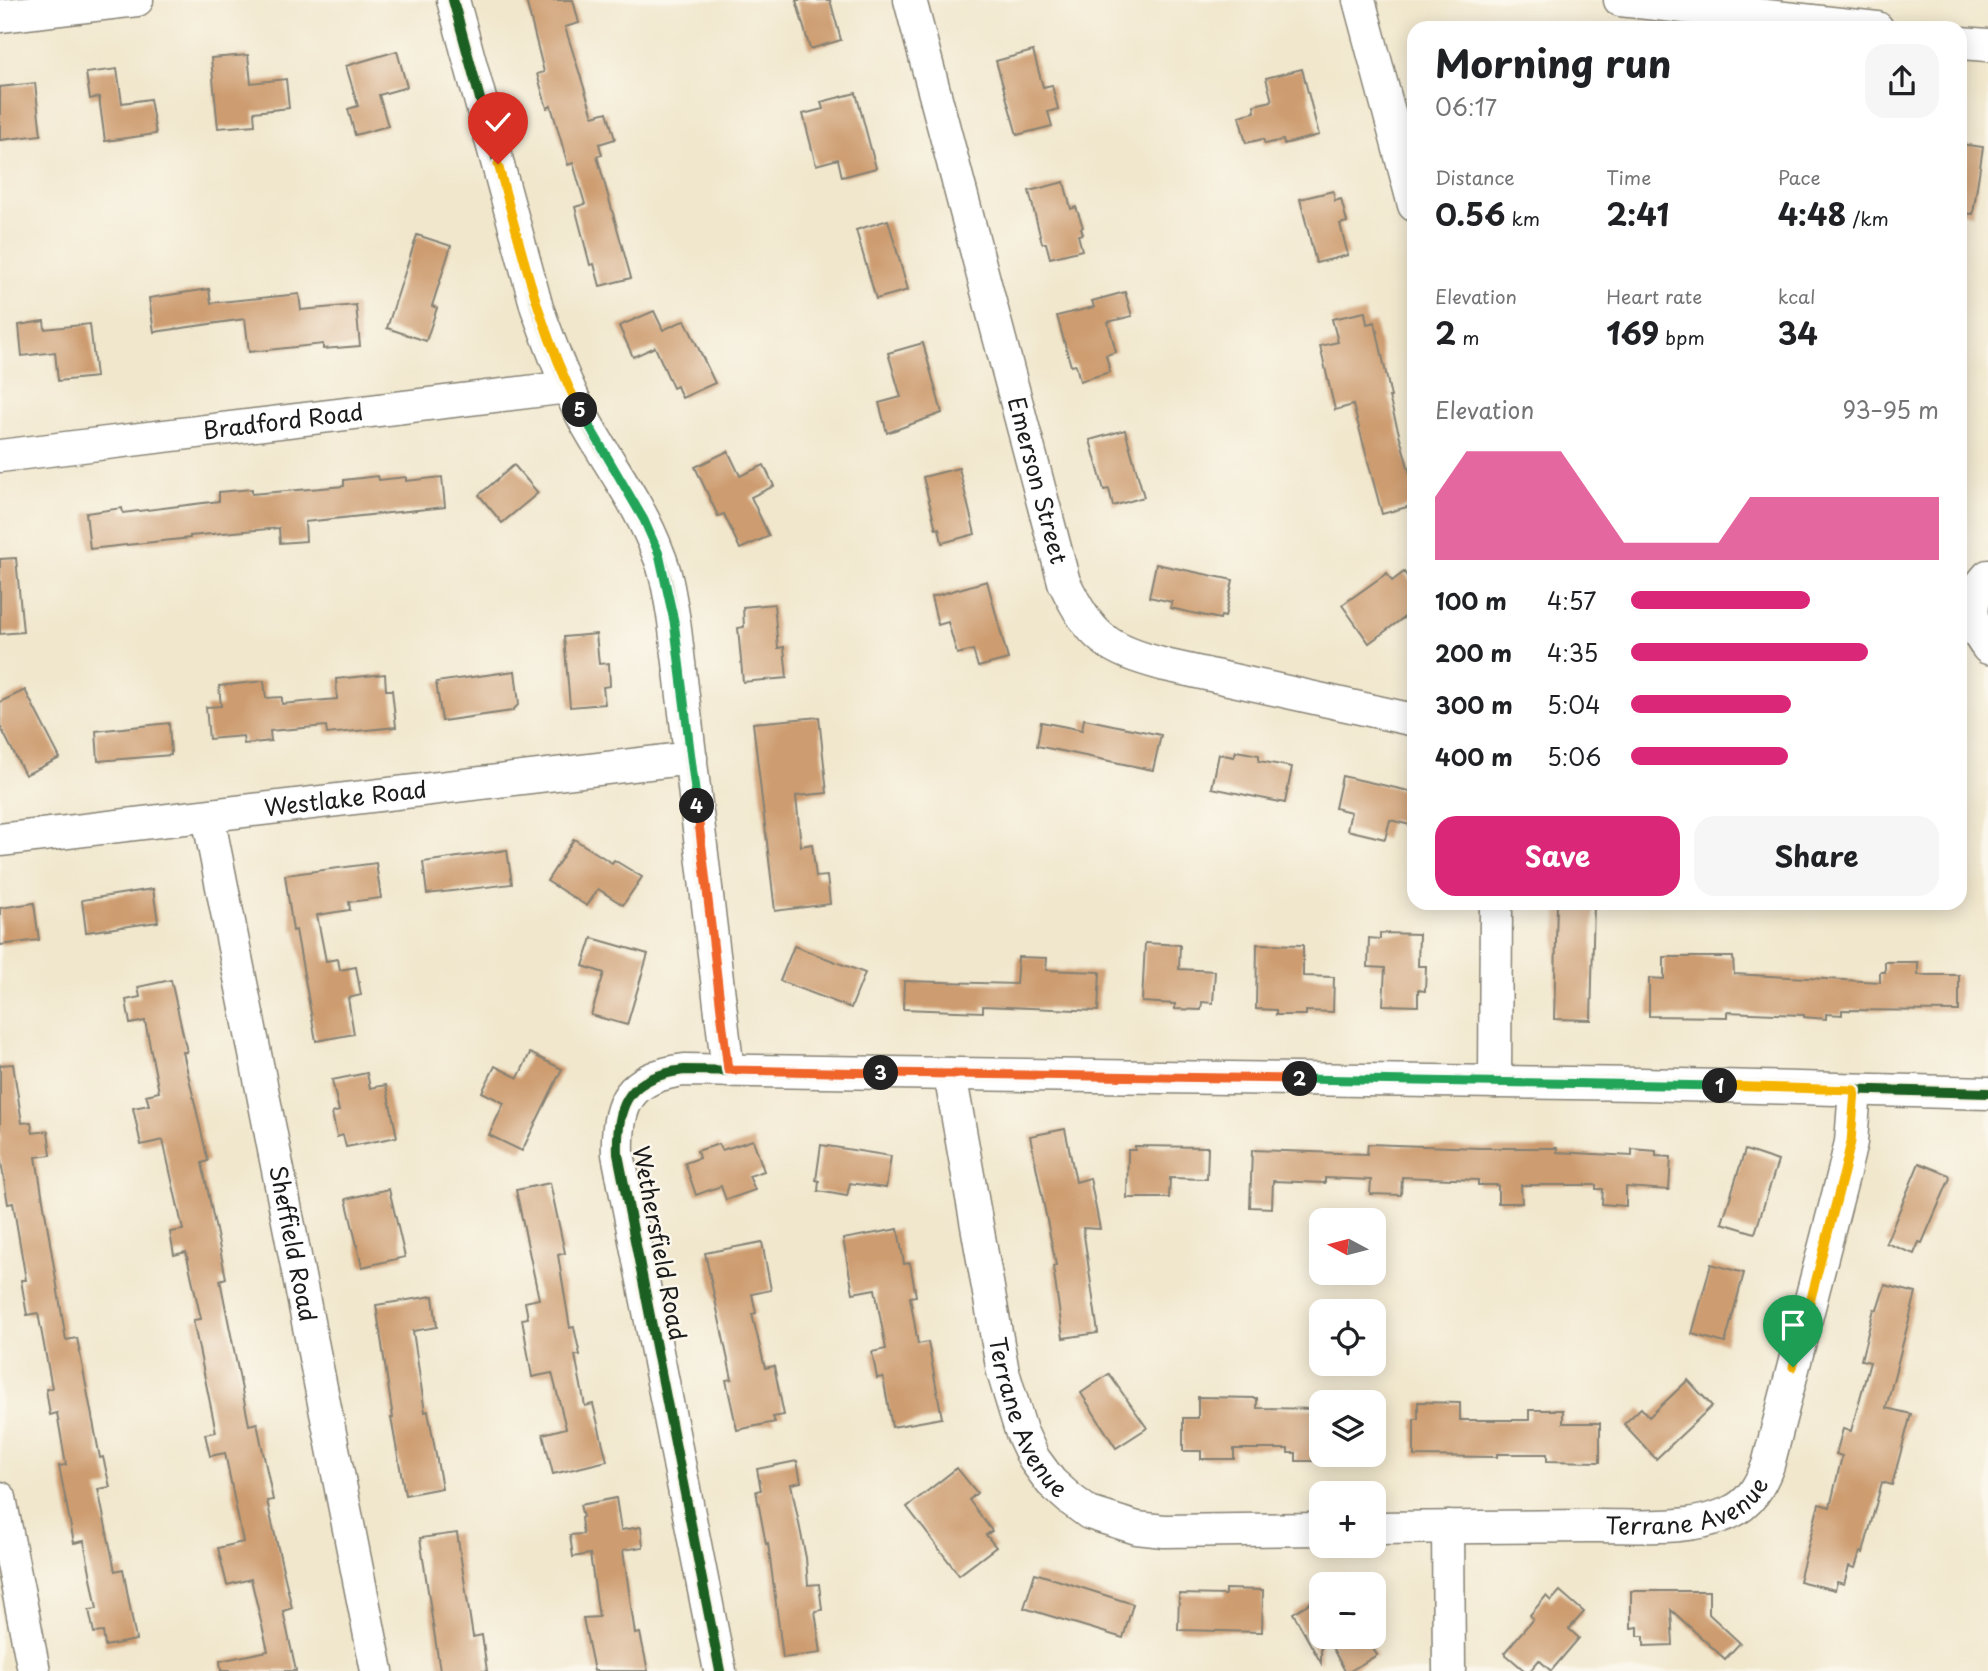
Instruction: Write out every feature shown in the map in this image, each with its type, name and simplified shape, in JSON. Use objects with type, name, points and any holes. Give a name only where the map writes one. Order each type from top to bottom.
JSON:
[{"type":"street","points":[[0,16],[137,0]]},
{"type":"street","points":[[453,0],[537,308],[568,387],[585,421],[644,520],[659,554],[674,621],[728,1070]]},
{"type":"street","name":"Emerson Street","points":[[910,0],[1064,582],[1090,629],[1109,645],[1146,660],[1407,718]]},
{"type":"street","points":[[1359,0],[1407,179]]},
{"type":"street","points":[[1620,0],[1834,11],[1859,21]]},
{"type":"street","points":[[1967,44],[1988,45]]},
{"type":"street","name":"Bradford Road","points":[[0,456],[568,387]]},
{"type":"street","points":[[1988,576],[1973,599],[1973,618],[1978,634],[1988,648]]},
{"type":"street","name":"Westlake Road","points":[[0,840],[691,758]]},
{"type":"street","name":"Sheffield Road","points":[[208,816],[377,1671]]},
{"type":"street","points":[[1495,1082],[1496,910]]},
{"type":"street","name":"Wethersfield Road","points":[[720,1671],[618,1154],[619,1117],[625,1100],[648,1078],[663,1072],[728,1070],[1988,1093]]},
{"type":"street","name":"Terrane Avenue","points":[[950,1074],[1003,1372],[1021,1431],[1034,1459],[1051,1482],[1069,1499],[1090,1513],[1138,1528],[1164,1531],[1309,1529]]},
{"type":"street","name":"Terrane Avenue","points":[[1386,1528],[1683,1524],[1714,1519],[1732,1512],[1748,1501],[1760,1485],[1768,1465],[1782,1412],[1851,1142],[1855,1090]]},
{"type":"street","points":[[0,1499],[34,1671]]},
{"type":"street","points":[[1448,1527],[1449,1671]]},
{"type":"building","points":[[526,0],[573,0],[579,23],[565,27],[593,116],[607,112],[615,139],[599,144],[602,155],[597,156],[631,278],[600,286],[594,264],[590,265],[575,207],[585,204],[573,163],[568,165],[551,106],[547,108],[537,74],[544,72]]},
{"type":"building","points":[[796,0],[830,0],[841,40],[810,49]]},
{"type":"building","points":[[397,51],[407,87],[379,95],[388,126],[355,135],[348,109],[358,106],[346,66]]},
{"type":"building","points":[[1033,51],[1043,87],[1052,85],[1058,109],[1048,112],[1052,126],[1017,135],[996,61]]},
{"type":"building","points":[[248,55],[251,83],[286,79],[289,108],[254,112],[255,125],[218,128],[211,58]]},
{"type":"building","points":[[117,69],[122,103],[150,99],[156,134],[105,141],[99,97],[90,99],[86,73]]},
{"type":"building","points":[[1302,69],[1319,135],[1284,144],[1283,140],[1265,144],[1263,139],[1246,143],[1239,116],[1255,112],[1254,105],[1272,101],[1266,78]]},
{"type":"building","points":[[35,83],[41,135],[0,140],[0,87]]},
{"type":"building","points":[[856,93],[876,168],[842,177],[838,159],[816,165],[803,114],[823,109],[821,102]]},
{"type":"building","points":[[1967,145],[1983,147],[1973,214],[1967,214]]},
{"type":"building","points":[[1064,182],[1071,209],[1076,207],[1083,227],[1083,234],[1078,235],[1082,250],[1050,258],[1046,243],[1042,243],[1029,191]]},
{"type":"building","points":[[1333,191],[1335,201],[1341,199],[1347,222],[1340,224],[1348,255],[1316,263],[1300,199]]},
{"type":"building","points":[[888,220],[908,290],[876,299],[856,230]]},
{"type":"building","points":[[417,235],[451,246],[432,306],[437,308],[426,341],[387,328]]},
{"type":"building","points":[[209,289],[211,303],[299,294],[301,310],[356,305],[360,346],[323,349],[323,344],[249,352],[245,319],[154,332],[149,298]]},
{"type":"building","points":[[1125,292],[1132,316],[1108,322],[1116,352],[1106,355],[1110,372],[1080,381],[1076,365],[1071,366],[1057,316],[1094,307],[1092,301]]},
{"type":"building","points":[[654,311],[663,330],[685,320],[715,383],[682,398],[677,386],[673,388],[655,347],[633,357],[619,326]]},
{"type":"building","points":[[1365,312],[1367,324],[1375,322],[1389,397],[1407,463],[1407,507],[1382,514],[1353,405],[1335,410],[1320,346],[1338,342],[1332,319]]},
{"type":"building","points":[[44,321],[45,329],[90,324],[96,377],[58,381],[55,352],[22,356],[19,325]]},
{"type":"building","points":[[923,343],[942,413],[887,433],[879,403],[901,397],[888,353]]},
{"type":"building","points":[[1125,430],[1144,497],[1113,506],[1109,489],[1104,490],[1090,440]]},
{"type":"building","points":[[728,451],[740,476],[764,465],[774,486],[751,497],[769,536],[740,549],[724,514],[718,516],[695,467]]},
{"type":"building","points":[[514,465],[538,493],[502,523],[479,495]]},
{"type":"building","points":[[959,468],[975,534],[942,543],[923,477]]},
{"type":"building","points":[[378,476],[379,480],[406,477],[406,481],[442,477],[445,507],[305,522],[306,541],[280,543],[279,528],[90,549],[86,513],[122,508],[123,513],[219,501],[219,492],[252,489],[252,494],[344,486],[344,480]]},
{"type":"building","points":[[16,558],[23,632],[0,634],[0,559]]},
{"type":"building","points":[[1156,564],[1233,580],[1225,617],[1221,616],[1220,619],[1170,608],[1172,602],[1149,597]]},
{"type":"building","points":[[1404,572],[1407,576],[1407,615],[1369,643],[1342,605],[1387,573],[1392,581]]},
{"type":"building","points":[[987,581],[1008,659],[978,667],[973,650],[957,654],[948,622],[938,625],[931,597]]},
{"type":"building","points":[[774,604],[778,648],[784,647],[787,678],[743,682],[738,628],[744,627],[743,607]]},
{"type":"building","points":[[596,634],[599,664],[609,663],[610,686],[603,687],[605,704],[570,707],[564,637]]},
{"type":"building","points":[[515,671],[519,704],[512,711],[442,721],[436,682]]},
{"type":"building","points":[[385,674],[386,690],[392,690],[396,727],[327,734],[326,726],[270,731],[271,741],[244,744],[243,736],[209,739],[206,707],[221,706],[219,686],[264,681],[266,698],[282,697],[282,704],[337,699],[336,679]]},
{"type":"building","points":[[25,690],[60,758],[25,775],[0,726],[0,702]]},
{"type":"building","points":[[819,717],[827,793],[796,796],[801,846],[812,844],[816,877],[827,876],[830,904],[775,911],[753,723]]},
{"type":"building","points":[[1084,719],[1161,735],[1153,770],[1037,746],[1041,722],[1082,730]]},
{"type":"building","points":[[169,723],[171,755],[98,761],[96,731]]},
{"type":"building","points":[[1236,751],[1259,755],[1259,761],[1292,767],[1285,803],[1212,788],[1219,754],[1234,757]]},
{"type":"building","points":[[1342,776],[1407,790],[1407,824],[1390,820],[1385,839],[1347,830],[1351,812],[1335,808]]},
{"type":"building","points":[[574,839],[612,863],[614,860],[642,877],[623,905],[598,889],[587,906],[547,881]]},
{"type":"building","points":[[507,850],[512,884],[427,894],[423,862]]},
{"type":"building","points":[[376,863],[381,898],[349,902],[350,910],[317,915],[326,961],[338,959],[340,970],[356,967],[361,995],[348,998],[354,1034],[316,1041],[296,930],[293,931],[285,875]]},
{"type":"building","points":[[153,889],[158,922],[86,932],[82,900]]},
{"type":"building","points":[[34,903],[39,940],[0,945],[0,908]]},
{"type":"building","points":[[1557,910],[1594,910],[1591,1020],[1554,1019]]},
{"type":"building","points":[[1380,933],[1419,934],[1418,966],[1426,966],[1425,991],[1418,990],[1418,1006],[1383,1005],[1385,968],[1368,967],[1369,938],[1380,939]]},
{"type":"building","points":[[592,938],[648,954],[627,1025],[591,1015],[604,973],[583,966]]},
{"type":"building","points":[[1145,943],[1180,945],[1179,969],[1215,971],[1213,1003],[1202,1002],[1201,1010],[1175,1009],[1175,1004],[1142,1002]]},
{"type":"building","points":[[1257,944],[1303,945],[1303,976],[1334,977],[1333,1012],[1306,1011],[1306,1015],[1276,1015],[1276,1010],[1256,1009]]},
{"type":"building","points":[[794,946],[865,973],[851,1008],[780,981]]},
{"type":"building","points":[[1018,957],[1047,958],[1046,970],[1100,972],[1098,1011],[983,1006],[983,1012],[903,1009],[904,981],[1016,984]]},
{"type":"building","points":[[1664,957],[1733,957],[1734,974],[1880,982],[1880,972],[1885,972],[1885,962],[1918,962],[1918,975],[1959,975],[1959,1011],[1842,1010],[1842,1015],[1826,1014],[1826,1019],[1804,1015],[1727,1012],[1727,1017],[1649,1016],[1649,978],[1664,979]]},
{"type":"building","points":[[171,980],[187,1052],[183,1052],[208,1161],[202,1163],[226,1278],[220,1280],[249,1425],[257,1423],[273,1500],[267,1501],[292,1608],[283,1611],[296,1671],[221,1671],[220,1661],[268,1651],[251,1579],[227,1585],[218,1548],[243,1542],[225,1453],[210,1456],[205,1434],[216,1432],[193,1320],[201,1319],[186,1252],[174,1255],[170,1232],[183,1230],[163,1140],[141,1145],[133,1108],[149,1105],[146,1095],[159,1092],[145,1021],[130,1024],[126,1000],[140,997],[138,987]]},
{"type":"building","points":[[530,1053],[562,1069],[522,1151],[489,1135],[504,1103],[482,1092],[495,1066],[518,1078]]},
{"type":"building","points":[[13,1064],[22,1123],[31,1122],[33,1133],[48,1131],[51,1155],[36,1157],[66,1340],[77,1338],[100,1458],[103,1457],[110,1487],[98,1489],[115,1571],[123,1569],[136,1640],[105,1646],[103,1632],[94,1633],[89,1610],[97,1609],[84,1541],[74,1543],[59,1466],[66,1465],[57,1413],[50,1415],[46,1389],[52,1388],[38,1313],[27,1315],[21,1280],[26,1280],[13,1203],[8,1204],[0,1156],[0,1065]]},
{"type":"building","points":[[367,1073],[370,1088],[386,1085],[397,1137],[346,1147],[343,1135],[337,1137],[332,1113],[339,1111],[332,1080]]},
{"type":"building","points":[[1065,1129],[1076,1182],[1090,1178],[1100,1229],[1083,1228],[1098,1333],[1063,1338],[1053,1266],[1056,1265],[1030,1136]]},
{"type":"building","points":[[753,1140],[764,1171],[749,1176],[755,1190],[726,1200],[721,1186],[696,1195],[685,1163],[699,1158],[697,1151],[719,1144],[722,1150]]},
{"type":"building","points":[[1368,1144],[1557,1148],[1557,1152],[1632,1156],[1632,1149],[1656,1151],[1656,1156],[1671,1157],[1669,1190],[1626,1187],[1626,1206],[1602,1204],[1603,1189],[1596,1189],[1596,1185],[1521,1185],[1522,1203],[1498,1203],[1498,1185],[1478,1185],[1478,1180],[1402,1177],[1401,1195],[1370,1194],[1371,1180],[1325,1178],[1325,1183],[1273,1181],[1272,1208],[1250,1207],[1252,1150],[1367,1154]]},
{"type":"building","points":[[821,1145],[891,1156],[886,1188],[850,1183],[847,1196],[818,1191],[819,1181],[816,1180]]},
{"type":"building","points":[[1135,1146],[1208,1147],[1207,1179],[1170,1178],[1169,1198],[1127,1198],[1128,1150],[1135,1150]]},
{"type":"building","points":[[1745,1150],[1778,1161],[1755,1233],[1722,1223]]},
{"type":"building","points":[[1919,1163],[1949,1175],[1950,1178],[1922,1243],[1919,1242],[1914,1254],[1886,1243]]},
{"type":"building","points":[[550,1183],[565,1253],[558,1255],[570,1328],[574,1327],[580,1355],[575,1355],[585,1406],[593,1404],[607,1461],[553,1474],[543,1434],[566,1428],[552,1373],[532,1377],[522,1319],[528,1318],[525,1302],[539,1299],[516,1190]]},
{"type":"building","points":[[389,1189],[405,1257],[362,1267],[346,1199]]},
{"type":"building","points":[[898,1229],[904,1264],[910,1263],[916,1296],[910,1297],[918,1344],[928,1342],[942,1418],[892,1427],[883,1377],[877,1378],[872,1352],[886,1349],[875,1289],[853,1293],[843,1239]]},
{"type":"building","points":[[762,1242],[771,1290],[752,1294],[756,1313],[752,1314],[765,1368],[774,1366],[784,1415],[773,1417],[775,1422],[737,1430],[726,1380],[732,1379],[705,1253]]},
{"type":"building","points":[[1711,1264],[1744,1273],[1725,1343],[1692,1334]]},
{"type":"building","points":[[1885,1285],[1916,1293],[1886,1408],[1911,1414],[1892,1485],[1882,1482],[1863,1553],[1860,1552],[1855,1568],[1849,1566],[1844,1584],[1837,1582],[1835,1590],[1799,1581],[1819,1504],[1830,1507],[1842,1456],[1836,1454],[1843,1429],[1851,1431],[1870,1362],[1861,1360],[1874,1309],[1877,1310]]},
{"type":"building","points":[[433,1296],[437,1327],[413,1331],[425,1412],[428,1411],[442,1488],[405,1495],[391,1418],[376,1305]]},
{"type":"building","points":[[1109,1374],[1147,1428],[1116,1448],[1081,1393]]},
{"type":"building","points":[[1688,1380],[1712,1406],[1656,1459],[1624,1424],[1641,1408],[1649,1417]]},
{"type":"building","points":[[1198,1397],[1257,1398],[1257,1408],[1309,1409],[1309,1461],[1296,1461],[1296,1453],[1288,1453],[1288,1449],[1234,1449],[1234,1459],[1201,1459],[1201,1451],[1183,1451],[1183,1418],[1198,1418]]},
{"type":"building","points":[[1418,1402],[1460,1403],[1460,1420],[1529,1420],[1529,1410],[1563,1410],[1563,1423],[1600,1423],[1600,1462],[1547,1461],[1547,1454],[1497,1454],[1497,1457],[1414,1456],[1414,1419],[1418,1419]]},
{"type":"building","points":[[797,1461],[801,1482],[791,1484],[806,1558],[808,1585],[819,1584],[822,1610],[815,1611],[821,1653],[783,1658],[768,1543],[766,1544],[756,1491],[761,1490],[757,1469]]},
{"type":"building","points":[[957,1468],[977,1493],[969,1500],[992,1531],[986,1535],[996,1547],[959,1575],[907,1507]]},
{"type":"building","points":[[616,1498],[621,1530],[641,1527],[643,1547],[623,1550],[635,1634],[640,1633],[648,1671],[594,1671],[583,1618],[599,1617],[590,1554],[573,1557],[570,1535],[583,1534],[580,1505]]},
{"type":"building","points":[[457,1533],[473,1637],[482,1635],[487,1671],[440,1671],[420,1538]]},
{"type":"building","points":[[1035,1573],[1133,1604],[1123,1638],[1024,1608]]},
{"type":"building","points":[[1225,1589],[1263,1590],[1262,1632],[1178,1630],[1179,1594],[1225,1595]]},
{"type":"building","points":[[1560,1591],[1584,1612],[1569,1629],[1579,1638],[1551,1671],[1539,1660],[1530,1671],[1525,1671],[1504,1653],[1533,1619],[1530,1615],[1546,1596],[1551,1601]]},
{"type":"building","points":[[1631,1591],[1709,1591],[1709,1614],[1740,1643],[1725,1659],[1671,1610],[1673,1645],[1644,1646],[1644,1636],[1638,1636],[1638,1627],[1631,1628]]},
{"type":"building","points":[[1309,1603],[1309,1642],[1293,1613]]},
{"type":"building","points":[[1313,1649],[1321,1649],[1321,1663]]},
{"type":"building","points":[[1333,1649],[1373,1649],[1377,1655],[1350,1671],[1345,1671]]},
{"type":"cycle path","points":[[453,0],[542,322],[571,394],[643,519],[666,578],[674,621],[728,1071]]},
{"type":"cycle path","points":[[720,1671],[618,1154],[618,1136],[624,1106],[630,1095],[651,1079],[684,1070],[1641,1084],[1988,1093]]},
{"type":"route","points":[[498,164],[537,308],[552,349],[585,421],[644,520],[659,554],[668,587],[728,1070],[1641,1084],[1855,1090],[1851,1142],[1793,1367]]}]
